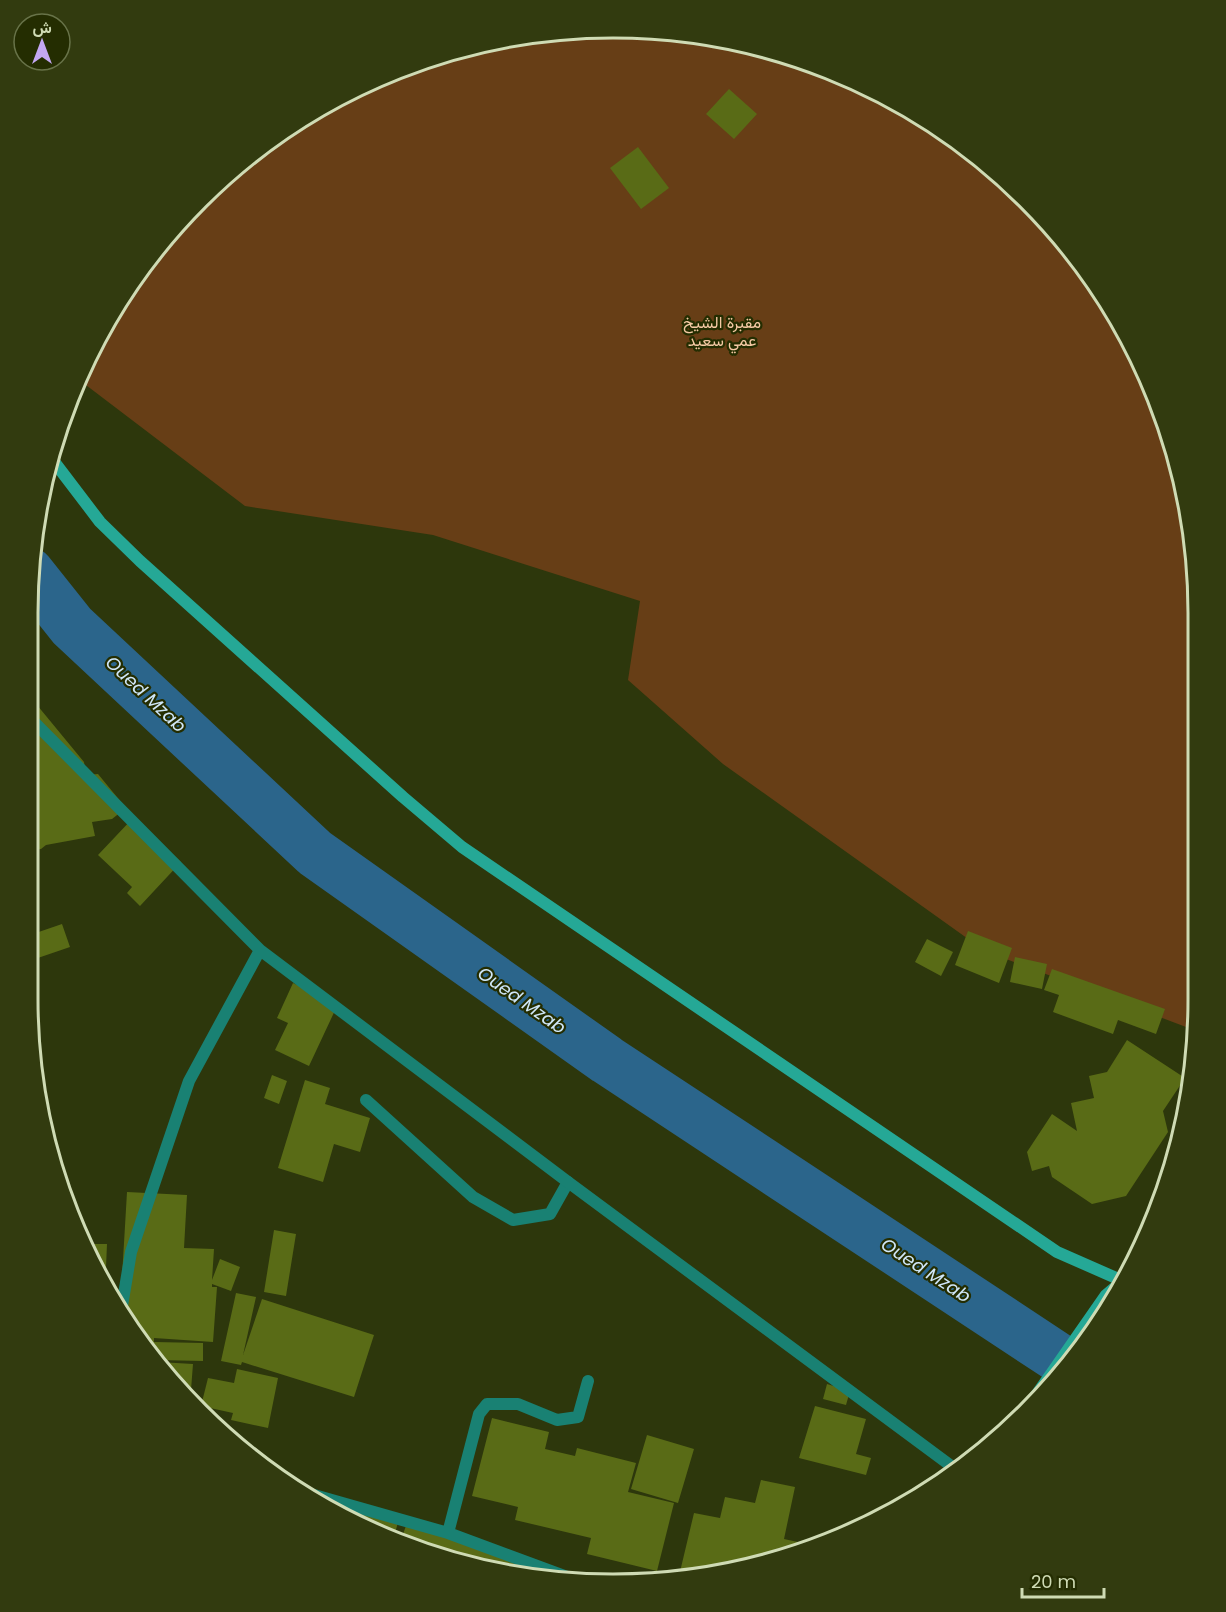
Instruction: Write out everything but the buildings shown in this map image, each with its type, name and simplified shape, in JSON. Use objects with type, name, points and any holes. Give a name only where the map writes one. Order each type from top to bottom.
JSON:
[{"type":"street","points":[[57,464],[100,522],[140,561],[462,848],[1057,1252],[1117,1277]]},
{"type":"street","points":[[38,726],[260,950],[950,1465]]},
{"type":"street","points":[[123,1300],[131,1252],[189,1081],[260,950]]},
{"type":"street","points":[[366,1100],[473,1197],[513,1220],[550,1214],[568,1182]]},
{"type":"street","points":[[1060,1361],[1106,1295]]},
{"type":"street","points":[[448,1533],[479,1413],[487,1404],[518,1404],[557,1420],[578,1417],[588,1381]]},
{"type":"street","points":[[330,1500],[448,1533],[551,1571]]},
{"type":"street","points":[[358,1515],[362,1509]]},
{"type":"green space","name":"مقبرة الشيخ عمي سعيد","points":[[575,39],[651,39],[688,42],[762,57],[833,81],[901,115],[933,134],[992,180],[1020,206],[1070,263],[1092,293],[1129,358],[1158,428],[1177,501],[1184,538],[1187,575],[1187,1027],[985,951],[723,764],[628,680],[640,601],[433,535],[245,506],[85,384],[97,358],[134,293],[180,234],[234,180],[293,134],[358,97],[428,68],[501,49],[538,42]]},
{"type":"waterway","name":"Oued Mzab","points":[[39,584],[72,626],[315,853],[607,1060],[1061,1360]]}]
